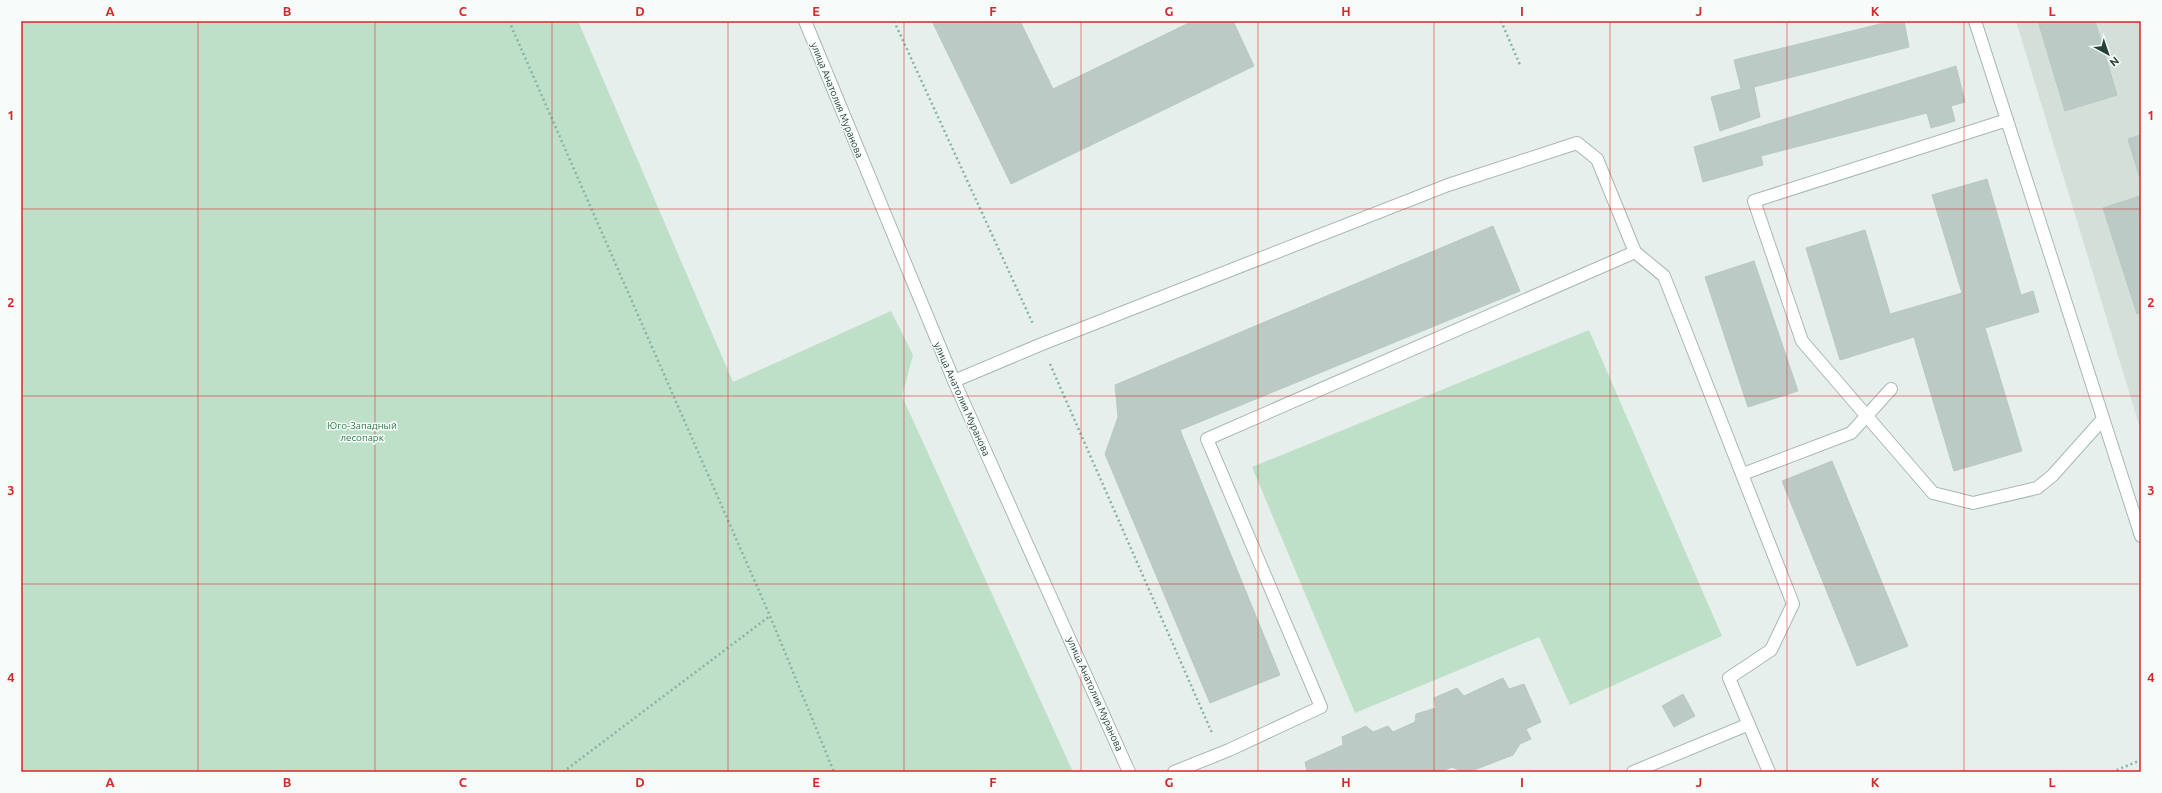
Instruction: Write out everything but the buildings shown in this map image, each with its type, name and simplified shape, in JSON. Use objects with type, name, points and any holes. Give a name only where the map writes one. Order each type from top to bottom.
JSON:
[{"type":"street","name":"улица Анатолия Муранова","points":[[805,21],[954,381],[1130,772]]},
{"type":"street","points":[[1975,21],[2141,536]]},
{"type":"street","points":[[2008,120],[1754,201],[1802,341],[1933,494],[1973,503],[2036,488],[2052,476],[2104,419]]},
{"type":"street","points":[[954,381],[1042,344],[1448,185],[1577,144],[1597,159],[1635,252],[1664,276],[1793,604],[1771,650],[1729,678],[1747,725],[1769,772]]},
{"type":"street","points":[[1174,772],[1220,753],[1320,707],[1207,439],[1635,252]]},
{"type":"street","points":[[1743,474],[1851,433],[1891,389]]},
{"type":"street","points":[[1634,772],[1747,725]]},
{"type":"path","points":[[509,21],[770,616],[834,772]]},
{"type":"path","points":[[894,21],[1042,344],[1220,753]]},
{"type":"path","points":[[1501,21],[1520,65]]},
{"type":"path","points":[[563,772],[770,616]]},
{"type":"path","points":[[2112,772],[2141,760]]},
{"type":"shaded area","points":[[2016,21],[2141,21],[2141,431]]},
{"type":"green space","name":"Юго-Западный лесопарк","points":[[21,21],[578,21],[733,382],[891,311],[913,355],[902,396],[1073,772],[21,772]]},
{"type":"green space","points":[[1589,330],[1722,636],[1570,705],[1539,637],[1355,713],[1252,467]]}]
